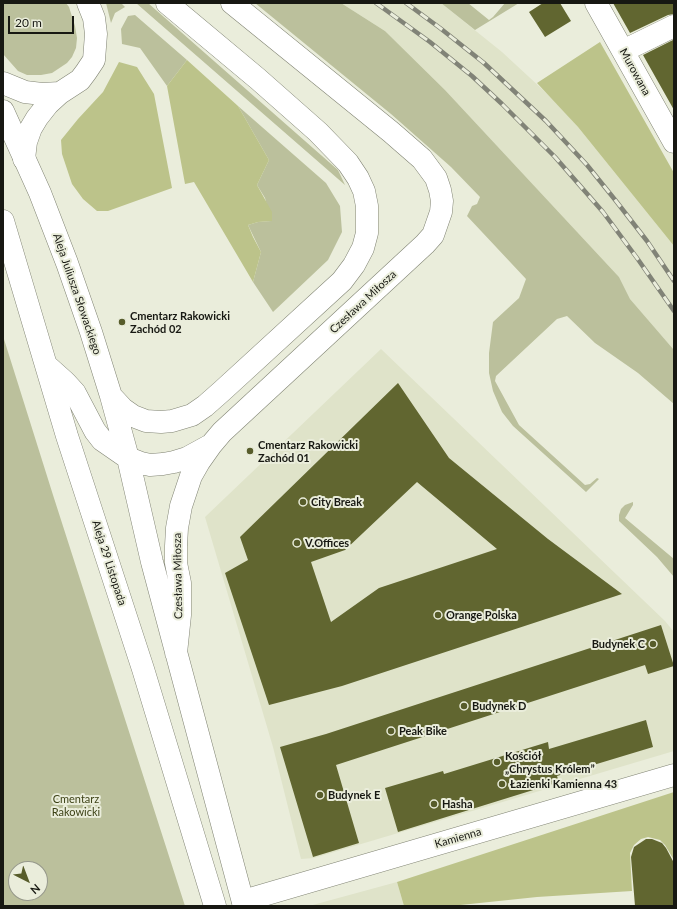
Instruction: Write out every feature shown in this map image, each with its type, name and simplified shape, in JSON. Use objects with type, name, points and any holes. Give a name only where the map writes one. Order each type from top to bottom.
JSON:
[{"type":"main road","points":[[24,159],[26,142],[31,128],[37,118],[48,104],[60,93],[80,80],[94,60],[96,34],[94,18],[88,3]]},
{"type":"main road","points":[[111,396],[133,416],[146,421],[172,422],[192,415],[222,392],[342,280],[354,264],[367,233],[367,206],[364,191],[358,178],[348,164],[318,132],[258,79],[167,3]]},
{"type":"main road","name":"Czesława Miłosza","points":[[176,653],[180,615],[180,583],[176,563],[179,513],[192,476],[199,462],[211,444],[232,423],[425,244],[433,235],[439,223],[442,201],[436,178],[422,159],[232,3]]},
{"type":"main road","name":"Murowana","points":[[596,3],[674,142]]},
{"type":"main road","points":[[623,51],[674,26]]},
{"type":"main road","points":[[3,83],[25,92],[42,94],[60,93]]},
{"type":"main road","points":[[3,111],[24,159]]},
{"type":"main road","name":"Aleja Juliusza Słowackiego","points":[[24,159],[40,193],[72,276],[92,332],[111,396]]},
{"type":"main road","name":"Aleja 29 Listopada","points":[[4,227],[68,436],[143,669],[215,906]]},
{"type":"main road","points":[[46,365],[75,393],[95,431],[102,440],[128,458],[150,465],[174,462],[187,458],[211,444]]},
{"type":"main road","points":[[111,396],[128,458],[152,562],[243,903]]},
{"type":"main road","name":"Kamienna","points":[[243,903],[674,775]]},
{"type":"shaded area","points":[[341,3],[441,3],[502,52],[555,101],[578,127],[674,246],[674,350],[630,299],[619,277],[445,90],[385,31]]},
{"type":"shaded area","points":[[381,349],[665,621],[674,632],[674,751],[314,858],[301,859],[273,747],[205,517]]},
{"type":"shaded area","points":[[397,882],[404,906],[309,906]]},
{"type":"green space","points":[[3,3],[66,3],[69,7],[75,26],[77,38],[76,48],[72,57],[67,63],[52,73],[41,75],[27,75],[18,71],[3,54]]},
{"type":"green space","points":[[106,3],[121,3],[125,7],[115,13],[111,23]]},
{"type":"green space","points":[[136,3],[148,3],[338,170],[345,185]]},
{"type":"green space","points":[[255,3],[341,3],[385,31],[445,90],[619,277],[630,299],[674,350],[674,404],[638,373],[595,343],[567,316],[557,319],[496,376],[495,381],[519,425],[585,485],[590,484],[597,478],[599,479],[586,492],[513,426],[502,412],[493,391],[489,373],[489,353],[493,322],[519,298],[526,279],[467,216],[472,206],[477,204],[480,197],[451,167],[391,114]]},
{"type":"green space","points":[[441,3],[468,3],[489,20],[505,3],[519,3],[475,30]]},
{"type":"green space","points":[[135,15],[187,60],[167,86],[140,48],[122,44],[121,29],[128,16]]},
{"type":"green space","points":[[600,42],[674,173],[674,246],[578,127],[537,83]]},
{"type":"green space","points":[[187,60],[238,106],[269,160],[257,185],[272,212],[272,221],[258,222],[248,225],[261,252],[253,282],[194,182],[185,184],[167,86]]},
{"type":"green space","points":[[119,62],[137,67],[154,94],[172,188],[108,211],[97,211],[83,199],[72,184],[62,154],[61,140],[103,92]]},
{"type":"green space","points":[[238,106],[326,183],[340,206],[342,232],[328,260],[273,312],[253,282],[261,252],[248,225],[258,222],[271,221],[265,198],[257,185],[269,160]]},
{"type":"green space","name":"Cmentarz Rakowicki","points":[[3,336],[53,495],[185,906],[3,906]]},
{"type":"green space","points":[[633,502],[633,505],[625,518],[674,559],[674,577],[657,557],[619,521],[621,509],[625,505]]},
{"type":"green space","points":[[674,792],[674,860],[665,845],[660,840],[648,837],[641,839],[634,845],[630,853],[632,891],[537,897],[451,906],[404,906],[397,882]]},
{"type":"building","points":[[543,3],[560,3],[571,21],[545,37],[529,12]]},
{"type":"building","points":[[613,3],[674,3],[674,14],[668,15],[630,33]]},
{"type":"building","points":[[673,40],[674,42],[674,110],[643,55]]},
{"type":"building","name":"V.Offices","points":[[398,383],[449,458],[548,539],[622,594],[342,686],[269,705],[225,573],[248,560],[240,537]],"holes":[[[417,482],[497,549],[379,588],[331,622],[311,562],[345,550]]]},
{"type":"building","points":[[661,625],[674,666],[648,674],[645,665],[336,765],[359,843],[313,857],[280,747],[326,734]]},
{"type":"building","points":[[646,720],[653,747],[557,776],[559,782],[398,832],[385,788],[443,771],[444,774],[548,742],[549,749]]},
{"type":"building","points":[[646,839],[652,839],[662,843],[674,863],[674,906],[635,906],[631,857],[634,847]]},
{"type":"railway","points":[[376,3],[430,42],[472,76],[555,157],[603,212],[674,311]]},
{"type":"railway","points":[[406,3],[484,63],[546,121],[587,165],[616,201],[647,241],[674,281]]},
{"type":"place","name":"Cmentarz Rakowicki Zachód 02","points":[[122,322]]},
{"type":"place","name":"Cmentarz Rakowicki Zachód 01","points":[[250,451]]},
{"type":"place","name":"City Break","points":[[303,502]]},
{"type":"place","name":"V.Offices","points":[[297,543]]},
{"type":"place","name":"Orange Polska","points":[[438,615]]},
{"type":"place","name":"Budynek C","points":[[653,644]]},
{"type":"place","name":"Budynek D","points":[[464,706]]},
{"type":"place","name":"Peak Bike","points":[[391,731]]},
{"type":"place","name":"Kościół „Chrystus Królem”","points":[[497,762]]},
{"type":"place","name":"Łazienki Kamienna 43","points":[[502,784]]},
{"type":"place","name":"Budynek E","points":[[320,795]]},
{"type":"place","name":"Hasha","points":[[434,804]]}]
